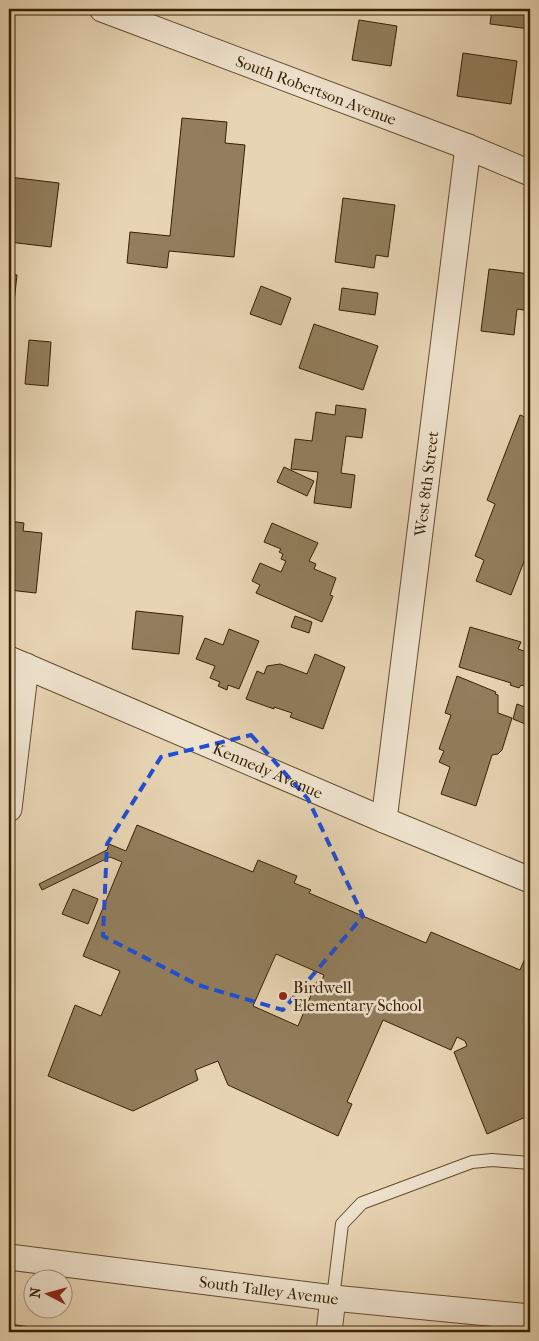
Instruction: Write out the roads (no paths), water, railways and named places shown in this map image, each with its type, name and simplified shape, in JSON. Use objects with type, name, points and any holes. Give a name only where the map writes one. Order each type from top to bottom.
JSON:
[{"type":"street","name":"South Robertson Avenue","points":[[114,11],[468,147],[530,173]]},
{"type":"street","name":"West 8th Street","points":[[384,820],[468,147]]},
{"type":"street","name":"Kennedy Avenue","points":[[17,662],[384,820],[530,880]]},
{"type":"street","points":[[9,809],[17,662]]},
{"type":"street","name":"South Talley Avenue","points":[[9,1257],[333,1298],[530,1317]]},
{"type":"street","points":[[329,1332],[333,1298]]},
{"type":"lane","points":[[333,1298],[342,1224],[362,1203],[472,1162],[492,1160],[530,1163]]},
{"type":"place","name":"Birdwell Elementary School","points":[[283,996]]}]
